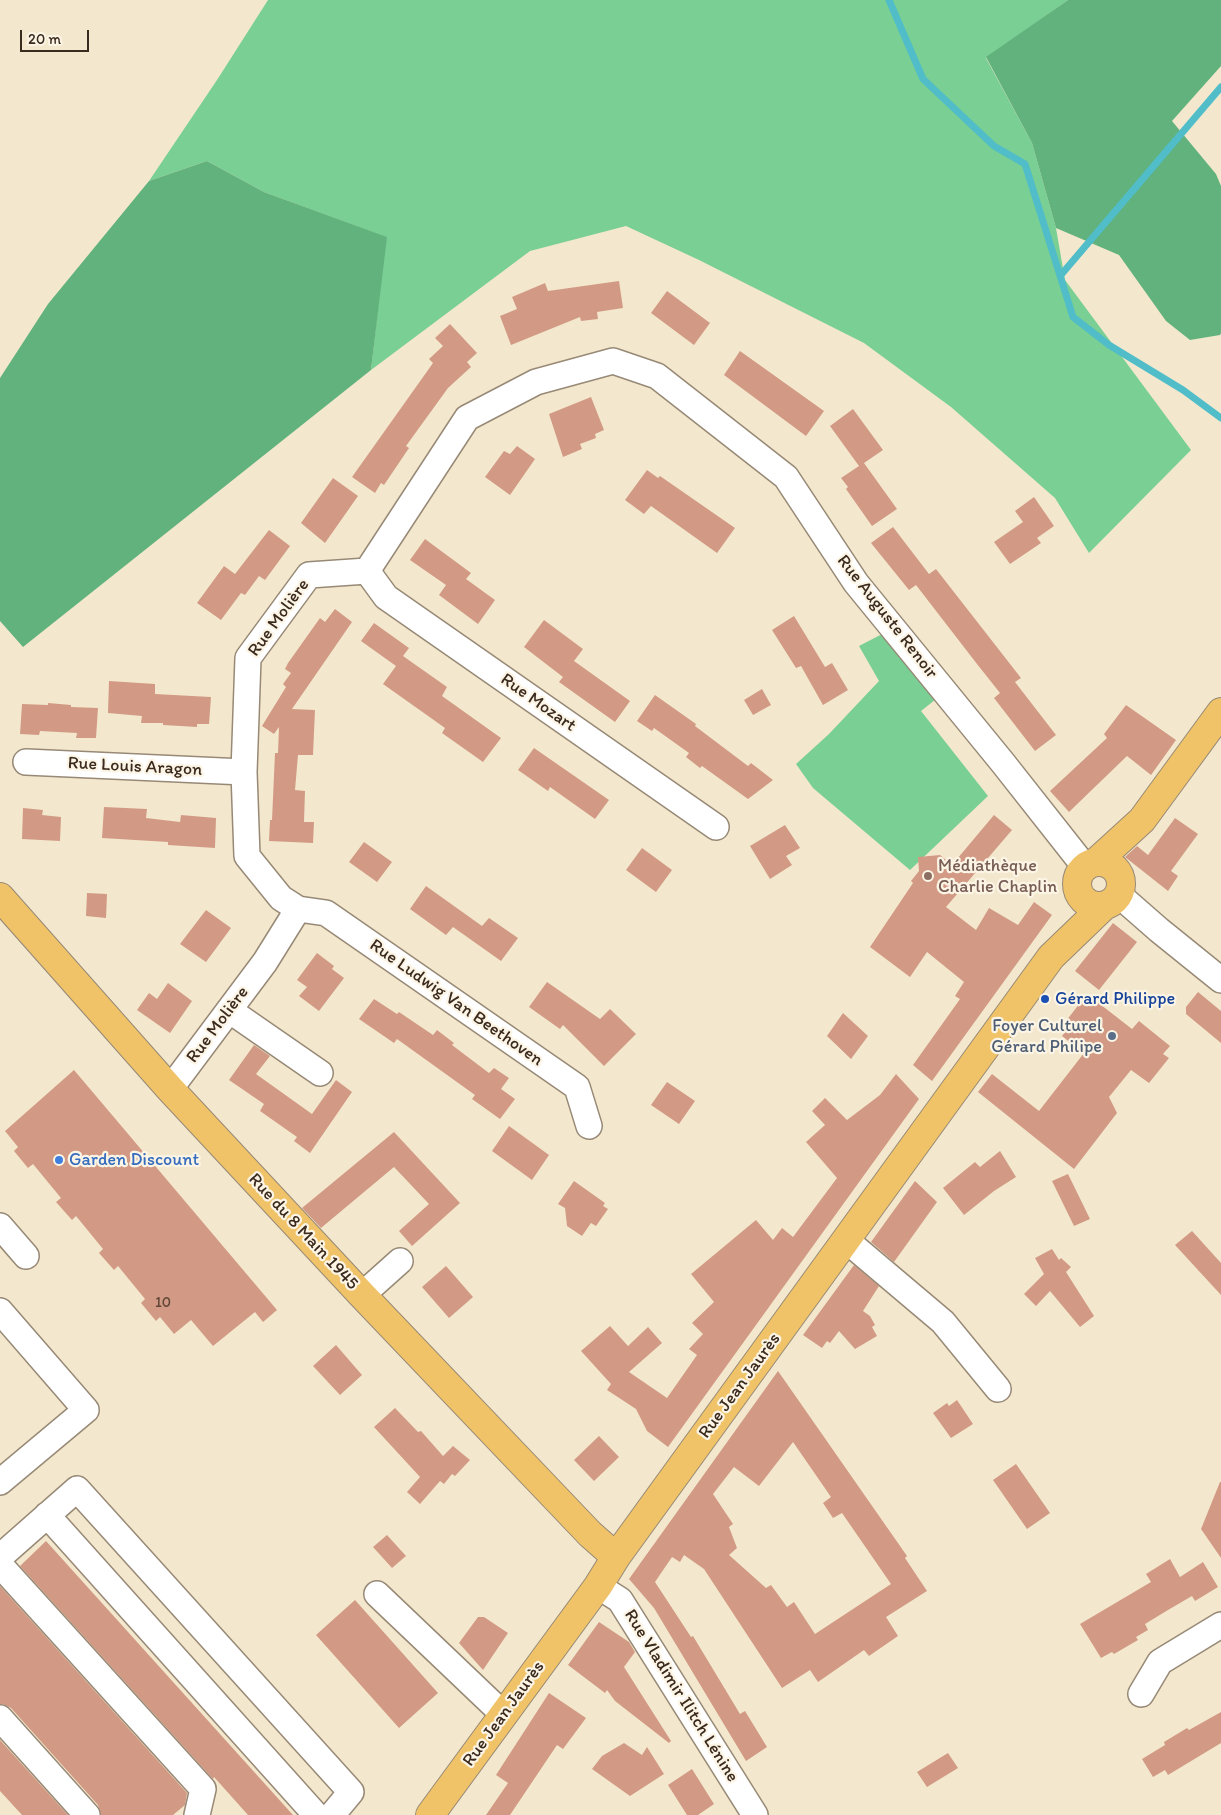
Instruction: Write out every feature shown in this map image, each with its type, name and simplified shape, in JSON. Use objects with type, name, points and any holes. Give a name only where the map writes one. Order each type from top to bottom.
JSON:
[{"type":"main road","points":[[1051,957],[1104,880],[1142,820],[1221,712]]},
{"type":"main road","points":[[1051,957],[1079,893],[1083,900],[1096,906],[1104,880]]},
{"type":"main road","name":"Rue du 8 Main 1945","points":[[0,897],[170,1089],[362,1296],[590,1534],[616,1557]]},
{"type":"main road","name":"Rue Jean Jaurès","points":[[430,1815],[598,1586],[616,1557],[1051,957]]},
{"type":"street","name":"Rue Auguste Renoir","points":[[367,571],[467,418],[536,382],[613,361],[657,376],[786,477],[856,583],[1004,763],[1104,880],[1159,930],[1221,980]]},
{"type":"street","name":"Rue Molière","points":[[170,1089],[265,962],[298,909],[281,898],[247,856],[244,772],[248,658],[308,575],[367,571]]},
{"type":"street","name":"Rue Mozart","points":[[367,571],[386,597],[716,827]]},
{"type":"street","name":"Rue Louis Aragon","points":[[26,762],[244,772]]},
{"type":"street","name":"Rue Ludwig Van Beethoven","points":[[298,909],[326,913],[577,1087],[589,1126]]},
{"type":"street","points":[[229,1010],[320,1073]]},
{"type":"street","points":[[0,1226],[26,1256]]},
{"type":"street","points":[[846,1240],[943,1322],[998,1389]]},
{"type":"street","points":[[362,1296],[400,1261]]},
{"type":"street","points":[[0,1310],[70,1394],[86,1410],[0,1482]]},
{"type":"street","points":[[0,1557],[77,1489],[351,1792],[332,1815]]},
{"type":"street","points":[[47,1515],[316,1815]]},
{"type":"street","points":[[0,1565],[203,1789],[197,1815]]},
{"type":"street","name":"Rue Vladimir Ilitch Lénine","points":[[598,1586],[620,1600],[756,1815]]},
{"type":"street","points":[[377,1594],[503,1714]]},
{"type":"street","points":[[1141,1694],[1160,1662],[1221,1625]]},
{"type":"street","points":[[0,1718],[87,1815]]},
{"type":"green space","points":[[268,0],[1068,0],[986,58],[1032,143],[1056,228],[1065,280],[1191,450],[1089,553],[1055,498],[951,407],[864,343],[699,260],[626,226],[530,251],[371,370],[386,237],[264,192],[207,161],[149,181]]},
{"type":"green space","points":[[1068,0],[1221,0],[1221,66],[1172,121],[1216,174],[1221,186],[1220,335],[1190,340],[1166,321],[1119,255],[1056,228],[1032,143],[986,57]]},
{"type":"green space","points":[[207,161],[264,192],[387,237],[371,370],[23,647],[0,621],[0,378],[48,304],[149,181]]},
{"type":"green space","points":[[888,631],[940,696],[921,711],[988,796],[910,870],[813,788],[796,764],[829,734],[879,681],[859,646]]},
{"type":"building","points":[[619,281],[623,308],[597,312],[598,319],[581,321],[580,317],[511,345],[500,316],[517,309],[512,297],[545,283],[548,291]]},
{"type":"building","points":[[667,291],[710,323],[694,345],[651,313]]},
{"type":"building","points":[[450,324],[477,353],[467,362],[471,367],[448,388],[406,446],[409,448],[384,485],[381,483],[375,493],[352,477],[433,363],[429,359],[443,346],[435,338]]},
{"type":"building","points":[[740,351],[824,411],[806,436],[724,375]]},
{"type":"building","points":[[591,397],[604,430],[595,434],[596,438],[580,444],[582,449],[563,457],[549,414]]},
{"type":"building","points":[[853,409],[883,450],[864,463],[897,509],[872,526],[846,489],[848,487],[841,478],[859,466],[830,426]]},
{"type":"building","points":[[517,446],[535,459],[510,495],[485,477],[504,451],[510,454]]},
{"type":"building","points":[[647,470],[658,478],[660,476],[735,528],[717,553],[651,506],[644,514],[625,500]]},
{"type":"building","points":[[333,478],[358,496],[325,543],[301,523]]},
{"type":"building","points":[[1034,497],[1054,526],[1037,538],[1041,543],[1010,564],[994,542],[1023,522],[1015,511]]},
{"type":"building","points":[[893,527],[929,574],[936,569],[1021,678],[1015,682],[1056,735],[1035,751],[994,698],[1000,693],[916,585],[909,590],[871,543]]},
{"type":"building","points":[[269,530],[290,546],[265,580],[259,576],[245,595],[241,593],[221,620],[197,603],[224,566],[235,574]]},
{"type":"building","points":[[425,539],[471,573],[466,579],[495,600],[478,624],[439,595],[446,585],[410,560]]},
{"type":"building","points":[[335,609],[352,622],[292,709],[315,710],[313,755],[298,755],[295,790],[305,791],[304,822],[314,822],[313,843],[269,841],[270,820],[272,820],[275,753],[278,753],[279,727],[274,734],[262,726],[286,687],[283,684],[291,673],[285,669],[288,663],[320,618],[325,622]]},
{"type":"building","points":[[794,616],[825,667],[832,663],[848,690],[823,705],[801,666],[796,668],[772,630]]},
{"type":"building","points":[[544,620],[583,649],[574,661],[630,701],[615,722],[559,682],[563,677],[524,647]]},
{"type":"building","points":[[374,623],[409,648],[403,656],[447,687],[442,696],[501,738],[483,762],[442,733],[445,728],[383,684],[396,666],[361,641]]},
{"type":"building","points":[[109,681],[155,684],[155,694],[211,697],[209,724],[197,724],[197,727],[163,725],[163,723],[141,723],[142,716],[108,713]]},
{"type":"building","points":[[762,689],[771,705],[753,715],[744,700]]},
{"type":"building","points":[[655,695],[696,724],[695,726],[748,766],[751,763],[773,780],[748,799],[702,766],[700,768],[686,757],[689,753],[654,728],[652,731],[637,721]]},
{"type":"building","points":[[48,703],[71,705],[71,707],[98,708],[96,738],[76,738],[77,733],[40,731],[39,735],[20,734],[22,704],[48,705]]},
{"type":"building","points":[[1126,705],[1176,740],[1151,775],[1127,756],[1069,812],[1050,791],[1107,738],[1104,734]]},
{"type":"building","points":[[534,748],[609,800],[595,819],[550,787],[548,791],[518,770]]},
{"type":"building","points":[[104,807],[147,809],[146,818],[180,822],[181,815],[216,818],[215,848],[168,845],[168,842],[102,838]]},
{"type":"building","points":[[23,808],[43,810],[42,815],[61,817],[60,841],[22,839]]},
{"type":"building","points":[[994,815],[1012,830],[946,907],[976,930],[989,908],[1018,925],[1034,902],[1052,915],[932,1081],[913,1065],[960,999],[955,996],[964,982],[927,952],[910,977],[870,947],[913,883],[911,881],[919,871],[918,857],[940,855],[952,865]]},
{"type":"building","points":[[1175,818],[1198,834],[1171,871],[1178,876],[1168,891],[1125,857],[1137,846],[1148,855]]},
{"type":"building","points":[[785,825],[800,848],[786,856],[792,865],[770,879],[750,846]]},
{"type":"building","points":[[364,842],[392,862],[377,882],[349,862]]},
{"type":"building","points":[[642,848],[672,870],[656,892],[626,870]]},
{"type":"building","points":[[426,886],[482,926],[489,918],[518,938],[501,961],[453,927],[446,935],[410,909]]},
{"type":"building","points":[[87,893],[107,894],[106,918],[86,916]]},
{"type":"building","points":[[206,910],[231,928],[206,962],[180,944]]},
{"type":"building","points":[[1113,923],[1137,942],[1099,990],[1075,971]]},
{"type":"building","points":[[317,953],[334,966],[332,969],[344,978],[319,1011],[299,996],[307,987],[297,980]]},
{"type":"building","points":[[547,982],[600,1019],[610,1009],[636,1034],[604,1066],[563,1025],[560,1029],[529,1007]]},
{"type":"building","points":[[168,983],[192,1001],[170,1033],[137,1010],[149,993],[157,999]]},
{"type":"building","points":[[1198,992],[1221,1011],[1221,1043],[1186,1014],[1186,1007]]},
{"type":"building","points":[[1087,994],[1132,1029],[1139,1021],[1170,1046],[1163,1054],[1169,1058],[1149,1083],[1131,1070],[1109,1097],[1117,1113],[1074,1169],[978,1092],[992,1074],[1039,1111],[1084,1053],[1062,1036],[1071,1025],[1066,1021]]},
{"type":"building","points":[[374,999],[397,1014],[399,1012],[433,1035],[437,1030],[454,1043],[452,1045],[489,1073],[494,1068],[509,1078],[501,1089],[515,1099],[500,1119],[472,1099],[475,1095],[397,1039],[394,1043],[359,1019]]},
{"type":"building","points":[[843,1013],[868,1036],[851,1059],[827,1036]]},
{"type":"building","points":[[254,1045],[270,1056],[256,1074],[312,1114],[336,1080],[352,1092],[310,1153],[294,1141],[297,1137],[260,1111],[264,1104],[229,1080]]},
{"type":"building","points":[[74,1070],[277,1310],[263,1322],[255,1312],[213,1346],[191,1320],[174,1334],[160,1317],[156,1321],[141,1303],[145,1299],[118,1266],[114,1270],[99,1253],[103,1249],[76,1216],[72,1220],[56,1202],[61,1198],[33,1164],[28,1168],[14,1151],[18,1147],[5,1131]]},
{"type":"building","points":[[896,1074],[919,1099],[668,1447],[647,1431],[636,1409],[607,1390],[611,1384],[581,1351],[610,1326],[628,1346],[648,1327],[662,1343],[629,1372],[667,1398],[697,1355],[689,1349],[703,1334],[692,1323],[714,1302],[691,1274],[756,1220],[773,1240],[782,1228],[793,1237],[837,1178],[806,1142],[825,1125],[812,1111],[825,1098],[847,1120],[880,1095]]},
{"type":"building","points":[[667,1082],[695,1101],[679,1124],[651,1105]]},
{"type":"building","points":[[509,1126],[549,1155],[532,1180],[492,1151]]},
{"type":"building","points":[[394,1132],[460,1203],[412,1246],[399,1231],[429,1204],[394,1167],[321,1228],[302,1208]]},
{"type":"building","points":[[1000,1151],[1016,1177],[994,1191],[964,1215],[943,1188],[975,1162],[980,1167]]},
{"type":"building","points":[[1068,1174],[1090,1219],[1074,1226],[1052,1181]]},
{"type":"building","points":[[574,1181],[605,1203],[603,1206],[608,1209],[596,1226],[591,1223],[582,1236],[567,1226],[565,1208],[558,1204]]},
{"type":"building","points":[[915,1181],[937,1202],[894,1262],[871,1242]]},
{"type":"building","points":[[1192,1231],[1221,1263],[1221,1295],[1175,1245]]},
{"type":"building","points":[[1052,1249],[1059,1260],[1061,1258],[1071,1267],[1066,1272],[1094,1316],[1080,1327],[1050,1291],[1036,1306],[1024,1294],[1044,1274],[1035,1258]]},
{"type":"building","points":[[854,1265],[879,1286],[863,1311],[870,1316],[875,1325],[872,1327],[877,1336],[855,1349],[839,1331],[830,1343],[827,1341],[822,1348],[803,1335]]},
{"type":"building","points":[[446,1266],[473,1297],[449,1318],[422,1287]]},
{"type":"building","points":[[336,1345],[362,1375],[340,1395],[313,1366]]},
{"type":"building","points":[[778,1371],[907,1556],[905,1558],[927,1591],[886,1617],[898,1636],[869,1656],[864,1650],[818,1682],[810,1670],[782,1688],[704,1569],[684,1555],[680,1562],[672,1557],[655,1582],[691,1637],[693,1636],[740,1714],[745,1711],[767,1747],[746,1761],[654,1608],[629,1579]],"holes":[[[793,1442],[831,1497],[823,1503],[833,1518],[842,1513],[891,1584],[815,1634],[794,1602],[787,1607],[771,1585],[766,1588],[729,1555],[737,1548],[729,1527],[733,1524],[713,1494],[734,1467],[759,1486]]]},
{"type":"building","points":[[957,1400],[973,1424],[951,1438],[933,1413],[947,1403],[949,1406]]},
{"type":"building","points":[[395,1408],[418,1432],[421,1431],[443,1456],[453,1446],[470,1460],[455,1476],[452,1474],[444,1484],[440,1481],[420,1504],[407,1492],[420,1477],[374,1427]]},
{"type":"building","points":[[599,1436],[619,1457],[594,1481],[574,1460]]},
{"type":"building","points":[[1016,1464],[1050,1513],[1027,1529],[993,1480]]},
{"type":"building","points":[[1221,1482],[1221,1558],[1201,1529]]},
{"type":"building","points":[[387,1535],[406,1556],[392,1568],[373,1547]]},
{"type":"building","points":[[46,1541],[293,1815],[248,1815],[214,1777],[213,1779],[20,1566]]},
{"type":"building","points":[[1170,1559],[1180,1577],[1203,1562],[1218,1587],[1195,1601],[1192,1596],[1168,1610],[1145,1624],[1148,1630],[1136,1637],[1138,1640],[1114,1654],[1112,1652],[1101,1658],[1080,1624],[1151,1582],[1146,1574]]},
{"type":"building","points":[[0,1586],[187,1793],[185,1805],[173,1815],[101,1815],[98,1805],[11,1708],[0,1704]]},
{"type":"building","points":[[355,1600],[438,1693],[399,1728],[316,1635]]},
{"type":"building","points":[[478,1617],[484,1617],[508,1633],[483,1670],[459,1643]]},
{"type":"building","points":[[599,1622],[629,1642],[635,1652],[624,1667],[671,1741],[669,1743],[615,1701],[607,1690],[605,1693],[568,1665]]},
{"type":"building","points":[[549,1693],[586,1718],[563,1749],[557,1745],[510,1815],[486,1815],[508,1783],[496,1775]]},
{"type":"building","points":[[1221,1712],[1221,1743],[1168,1775],[1165,1770],[1153,1777],[1142,1759],[1165,1745],[1164,1742],[1187,1728],[1189,1730]]},
{"type":"building","points":[[0,1740],[68,1815],[22,1815],[0,1791]]},
{"type":"building","points":[[624,1743],[642,1755],[647,1747],[664,1774],[630,1796],[592,1769],[602,1756]]},
{"type":"building","points":[[948,1753],[958,1768],[927,1787],[917,1772]]},
{"type":"building","points":[[692,1769],[714,1804],[698,1815],[687,1815],[668,1785]]},
{"type":"waterway","points":[[889,0],[923,79],[994,146],[1025,164],[1073,317],[1109,345],[1183,390],[1221,418]]},
{"type":"waterway","points":[[1060,276],[1221,87]]},
{"type":"place","name":"Médiathèque Charlie Chaplin","points":[[928,876]]},
{"type":"place","name":"Gérard Philippe","points":[[1045,999]]},
{"type":"place","name":"Foyer Culturel Gérard Philipe","points":[[1112,1036]]},
{"type":"place","name":"Garden Discount","points":[[59,1160]]}]
